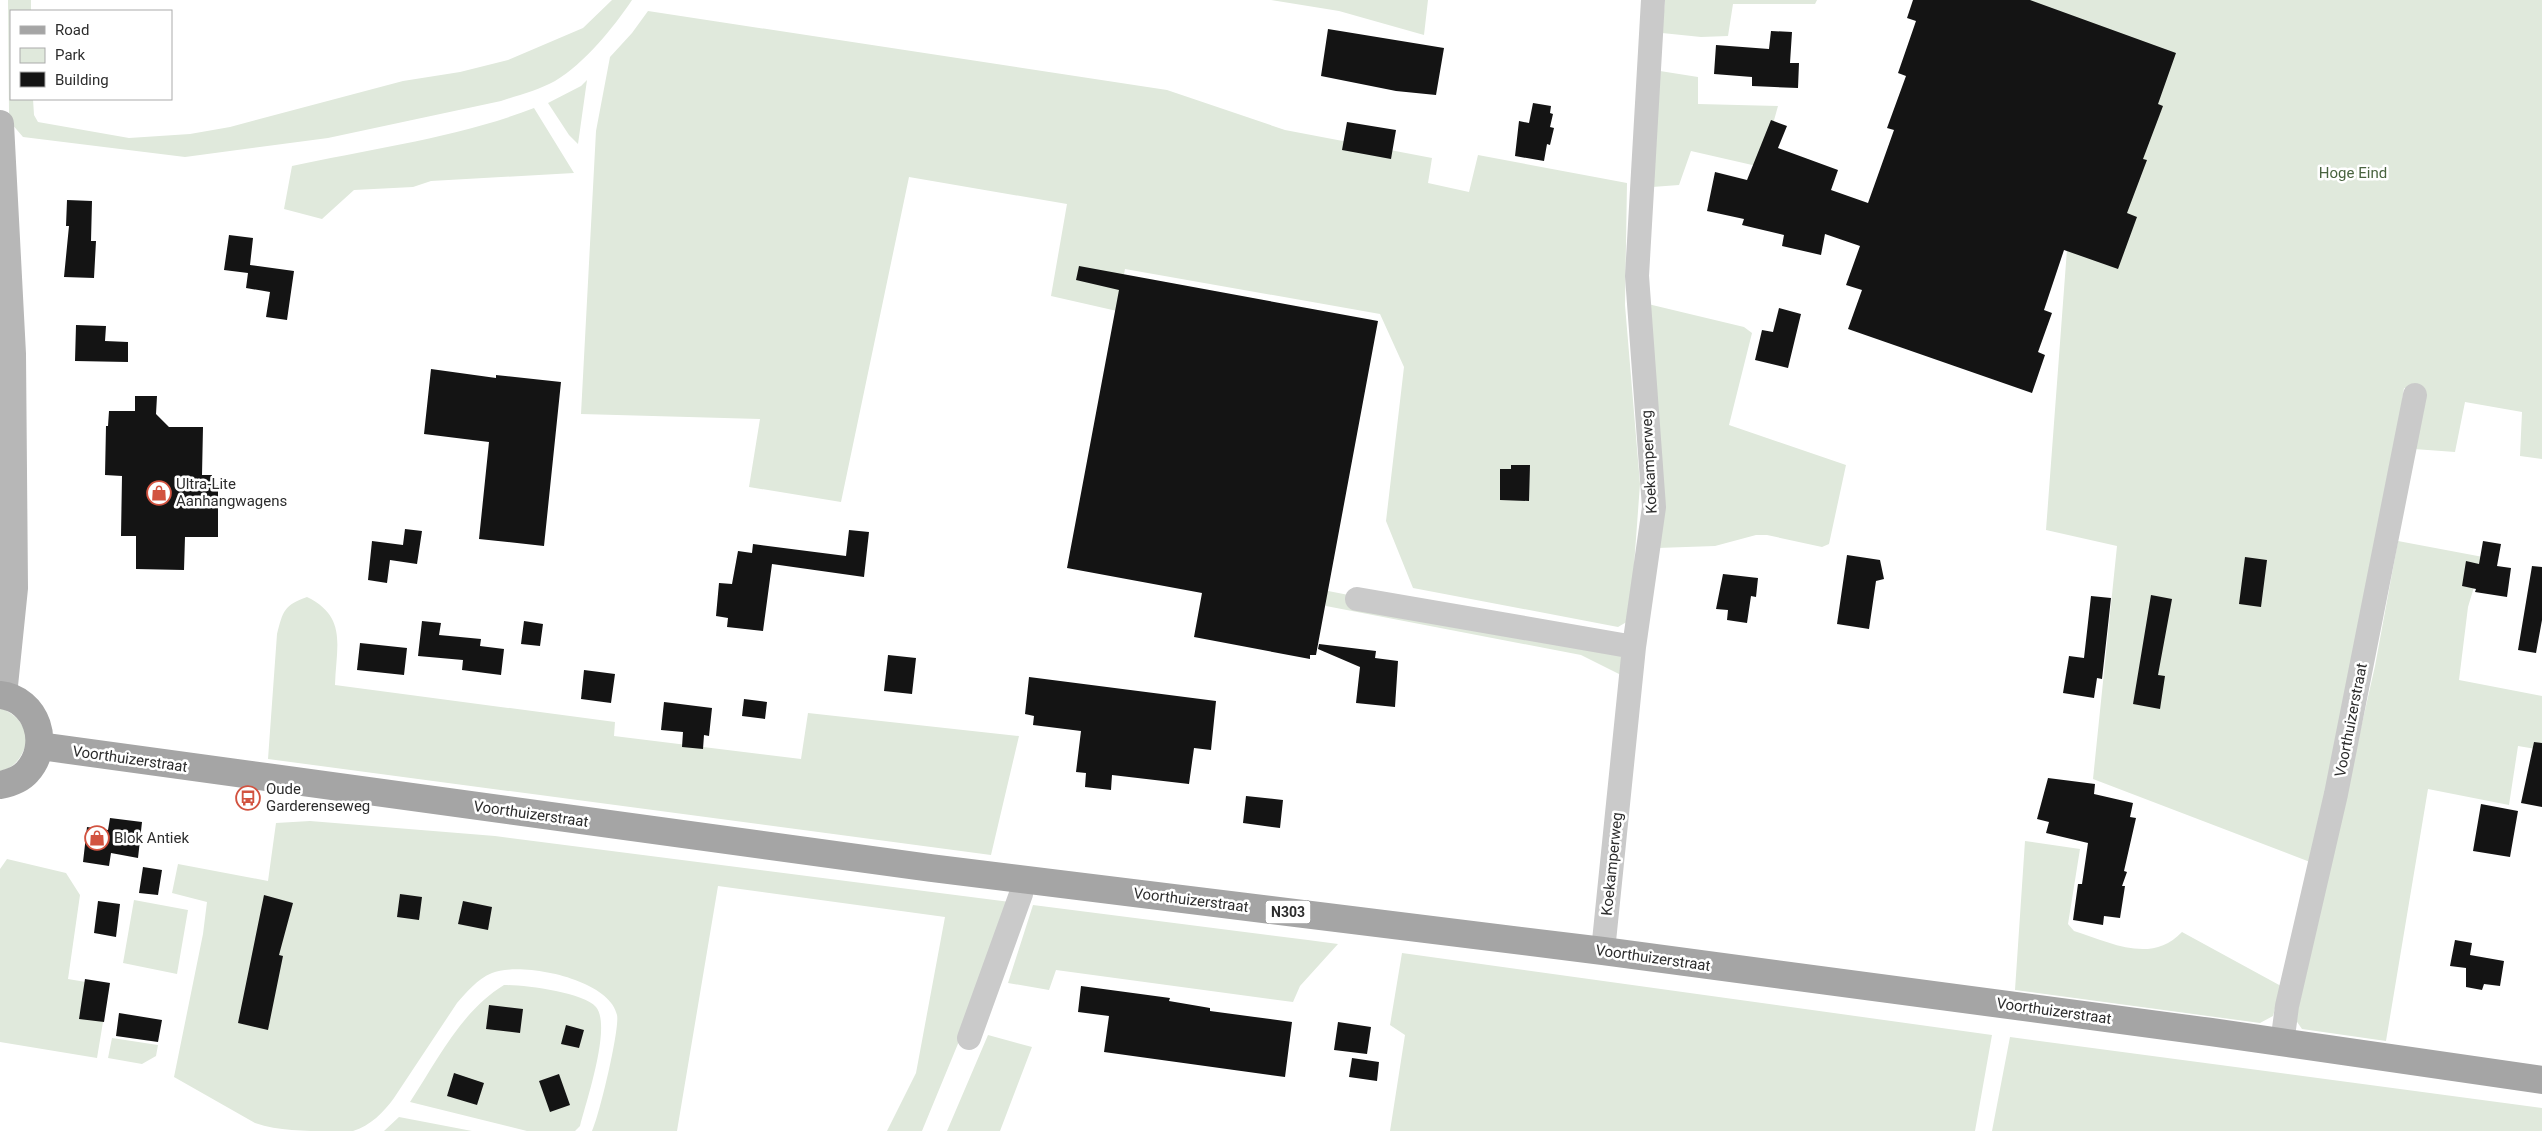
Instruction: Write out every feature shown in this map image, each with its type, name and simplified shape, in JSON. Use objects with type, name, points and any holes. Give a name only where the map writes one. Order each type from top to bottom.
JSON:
[{"type":"main road","points":[[0,786],[14,781],[27,773],[36,760],[40,746],[40,736],[34,717],[21,702],[1,695]]},
{"type":"main road","name":"Voorthuizerstraat","points":[[40,746],[1023,880],[1602,951],[2211,1032],[2282,1044],[2542,1080]]},
{"type":"street","name":"Koekamperweg","points":[[1602,951],[1634,647],[1654,507],[1637,276],[1653,0]]},
{"type":"street","points":[[0,124],[12,354],[14,588],[1,695]]},
{"type":"street","name":"Voorthuizerstraat","points":[[2282,1044],[2287,1006],[2336,794],[2415,395]]},
{"type":"street","points":[[1357,599],[1634,647]]},
{"type":"street","points":[[969,1038],[1021,894],[1023,880]]},
{"type":"green space","points":[[8,0],[31,0],[31,10],[10,10],[10,100],[33,100],[34,115],[38,122],[129,138],[190,134],[230,127],[403,81],[460,72],[508,60],[583,28],[612,0],[632,0],[607,33],[577,65],[555,81],[542,87],[501,101],[328,138],[185,157],[23,137],[11,123],[9,113]]},
{"type":"green space","points":[[1271,0],[1428,0],[1424,35],[1339,11]]},
{"type":"green space","points":[[1665,0],[1817,0],[1815,4],[1733,4],[1728,36],[1701,37],[1662,33]]},
{"type":"green space","name":"Hoge Eind","points":[[2022,0],[2542,0],[2542,459],[2520,456],[2522,412],[2465,402],[2455,452],[2414,449],[2423,391],[2404,388],[2389,490],[2310,862],[2093,779],[2117,546],[2046,530],[2084,22]]},
{"type":"green space","points":[[648,11],[1167,90],[1285,130],[1432,158],[1428,183],[1469,192],[1478,155],[1627,183],[1625,305],[1640,484],[1630,620],[1618,627],[1413,588],[1386,521],[1404,367],[1380,314],[1125,269],[1117,311],[1051,296],[1067,204],[909,177],[841,502],[749,487],[760,419],[581,414],[596,131],[610,57],[632,33]]},
{"type":"green space","points":[[1660,71],[1698,77],[1698,104],[1778,106],[1761,167],[1691,151],[1679,185],[1652,187]]},
{"type":"green space","points":[[587,80],[578,144],[569,135],[548,103],[581,86]]},
{"type":"green space","points":[[534,108],[574,173],[431,181],[413,187],[354,190],[322,219],[284,209],[292,166],[445,135]]},
{"type":"green space","points":[[1648,304],[1744,327],[1752,333],[1729,425],[1846,465],[1829,544],[1822,547],[1767,535],[1756,535],[1715,546],[1657,548]]},
{"type":"green space","points":[[2398,541],[2483,557],[2468,607],[2459,680],[2542,696],[2542,750],[2518,746],[2509,805],[2428,789],[2386,1041],[2302,1029],[2295,1019],[2375,666]]},
{"type":"green space","points":[[1323,590],[1627,649],[1623,676],[1581,655],[1326,606]]},
{"type":"green space","points":[[307,597],[320,605],[329,614],[334,624],[337,634],[335,685],[615,722],[614,736],[801,759],[808,713],[1019,736],[991,855],[268,759],[277,634],[283,614],[289,606]]},
{"type":"green space","points":[[0,708],[18,719],[28,738],[19,759],[11,766],[0,771]]},
{"type":"green space","points":[[310,821],[495,836],[1010,902],[981,988],[922,1131],[887,1131],[916,1073],[945,917],[718,886],[677,1131],[592,1131],[608,1073],[617,1015],[611,1002],[599,992],[582,983],[563,976],[523,969],[492,973],[473,986],[457,1003],[394,1098],[371,1122],[353,1131],[282,1129],[255,1123],[174,1077],[203,934],[207,902],[172,893],[178,864],[268,881],[276,823]]},
{"type":"green space","points":[[2025,841],[2080,849],[2068,924],[2074,931],[2116,945],[2144,949],[2170,942],[2182,932],[2281,986],[2273,1016],[2260,1023],[2015,990]]},
{"type":"green space","points":[[7,859],[66,873],[80,895],[68,979],[109,986],[97,1058],[0,1042],[0,869]]},
{"type":"green space","points":[[134,900],[188,910],[177,974],[123,963]]},
{"type":"green space","points":[[1033,905],[1338,944],[1300,986],[1293,1002],[1056,970],[1049,990],[1008,983]]},
{"type":"green space","points":[[1402,953],[1992,1035],[1975,1131],[1390,1131],[1405,1035],[1390,1025]]},
{"type":"green space","points":[[504,985],[525,986],[566,993],[579,997],[596,1007],[600,1017],[600,1047],[580,1126],[575,1131],[527,1131],[410,1102],[462,1023],[475,1008]]},
{"type":"green space","points":[[988,1035],[1032,1047],[1000,1131],[947,1131]]},
{"type":"green space","points":[[2010,1037],[2542,1108],[2542,1131],[1992,1131]]},
{"type":"green space","points":[[112,1038],[158,1045],[156,1056],[142,1064],[108,1058]]},
{"type":"green space","points":[[399,1117],[472,1131],[384,1131]]},
{"type":"building","points":[[1913,0],[2030,0],[2176,53],[2158,104],[2163,106],[2143,159],[2147,160],[2127,213],[2137,217],[2118,269],[2064,250],[2044,310],[2052,313],[2038,352],[2045,355],[2032,393],[1848,329],[1862,290],[1846,285],[1860,246],[1825,234],[1821,255],[1782,246],[1784,235],[1742,225],[1744,219],[1707,211],[1715,172],[1747,180],[1771,120],[1787,126],[1778,148],[1838,170],[1831,190],[1868,203],[1894,130],[1887,128],[1906,76],[1898,73],[1916,21],[1907,18]]},
{"type":"building","points":[[1328,29],[1444,48],[1436,95],[1396,91],[1321,76]]},
{"type":"building","points":[[1771,31],[1792,32],[1790,63],[1799,63],[1798,88],[1752,86],[1752,77],[1714,74],[1716,45],[1769,49]]},
{"type":"building","points":[[1533,103],[1551,106],[1550,113],[1553,114],[1550,127],[1554,128],[1550,145],[1547,144],[1544,161],[1515,156],[1519,121],[1529,123]]},
{"type":"building","points":[[1347,122],[1396,130],[1391,159],[1342,150]]},
{"type":"building","points":[[67,200],[92,201],[91,241],[96,241],[94,278],[64,277],[69,226],[66,226]]},
{"type":"building","points":[[229,235],[253,238],[250,265],[294,271],[287,320],[266,317],[270,292],[246,288],[248,273],[224,270]]},
{"type":"building","points":[[1079,266],[1378,321],[1316,655],[1310,655],[1310,659],[1194,637],[1202,593],[1067,568],[1119,290],[1076,280]]},
{"type":"building","points":[[1779,308],[1801,314],[1788,368],[1755,360],[1762,330],[1773,332]]},
{"type":"building","points":[[76,325],[106,326],[105,341],[128,342],[128,362],[75,361]]},
{"type":"building","points":[[431,369],[496,378],[496,375],[561,382],[544,546],[479,539],[489,442],[424,434]]},
{"type":"building","points":[[135,396],[157,396],[156,414],[169,427],[203,427],[202,475],[212,475],[212,485],[218,485],[218,537],[185,537],[184,570],[136,569],[136,536],[121,536],[122,476],[105,475],[106,426],[108,426],[109,411],[135,411]]},
{"type":"building","points":[[1511,465],[1530,465],[1529,501],[1500,500],[1500,469],[1511,469]]},
{"type":"building","points":[[405,529],[422,531],[417,564],[390,560],[387,583],[368,580],[372,541],[403,545]]},
{"type":"building","points":[[849,530],[869,532],[864,577],[772,564],[763,631],[727,627],[728,618],[716,616],[719,583],[732,584],[738,551],[752,553],[753,544],[846,556]]},
{"type":"building","points":[[2483,541],[2501,544],[2497,566],[2511,568],[2507,597],[2475,592],[2476,589],[2462,586],[2466,561],[2479,564]]},
{"type":"building","points":[[1847,555],[1880,560],[1884,579],[1876,581],[1869,629],[1837,624]]},
{"type":"building","points":[[2245,557],[2267,560],[2261,607],[2239,604]]},
{"type":"building","points":[[2532,566],[2542,567],[2542,620],[2536,653],[2518,650]]},
{"type":"building","points":[[1723,574],[1758,578],[1756,597],[1751,596],[1747,623],[1727,620],[1728,610],[1716,609]]},
{"type":"building","points":[[2151,595],[2172,599],[2158,675],[2165,676],[2160,709],[2133,704]]},
{"type":"building","points":[[2091,596],[2111,598],[2102,679],[2097,678],[2094,698],[2063,693],[2069,656],[2084,658]]},
{"type":"building","points":[[422,621],[441,623],[439,635],[481,639],[480,646],[504,649],[501,675],[462,670],[463,660],[418,656]]},
{"type":"building","points":[[524,621],[543,624],[540,646],[521,644]]},
{"type":"building","points":[[360,643],[407,648],[404,675],[357,670]]},
{"type":"building","points":[[1319,644],[1376,651],[1375,658],[1398,661],[1395,707],[1356,703],[1360,667],[1318,649]]},
{"type":"building","points":[[888,655],[916,658],[912,694],[884,691]]},
{"type":"building","points":[[584,670],[615,674],[611,703],[581,699]]},
{"type":"building","points":[[1029,677],[1216,701],[1211,750],[1194,748],[1189,784],[1112,775],[1111,790],[1085,787],[1086,773],[1076,772],[1081,731],[1033,725],[1034,716],[1025,714]]},
{"type":"building","points":[[744,699],[767,702],[765,719],[742,716]]},
{"type":"building","points":[[664,702],[712,708],[709,736],[704,735],[703,749],[682,747],[683,732],[661,730]]},
{"type":"building","points":[[2534,742],[2542,743],[2542,807],[2521,803]]},
{"type":"building","points":[[2048,778],[2095,784],[2094,794],[2133,803],[2130,817],[2136,818],[2124,871],[2127,872],[2122,886],[2125,886],[2120,918],[2104,916],[2103,925],[2073,920],[2078,884],[2082,884],[2088,843],[2046,833],[2049,822],[2037,819]]},
{"type":"building","points":[[1246,796],[1283,800],[1280,828],[1243,823]]},
{"type":"building","points":[[2481,804],[2518,811],[2510,857],[2473,851]]},
{"type":"building","points":[[110,818],[142,822],[138,858],[111,853],[109,866],[83,862],[87,827],[108,830]]},
{"type":"building","points":[[143,867],[162,870],[158,895],[139,893]]},
{"type":"building","points":[[400,894],[422,897],[419,920],[397,917]]},
{"type":"building","points":[[264,895],[293,903],[279,955],[283,956],[268,1030],[238,1023]]},
{"type":"building","points":[[98,901],[120,904],[116,937],[94,933]]},
{"type":"building","points":[[463,901],[492,907],[488,930],[458,924]]},
{"type":"building","points":[[2455,940],[2472,943],[2470,955],[2504,961],[2500,986],[2484,984],[2482,990],[2466,987],[2466,968],[2450,966]]},
{"type":"building","points":[[85,979],[110,983],[104,1022],[79,1019]]},
{"type":"building","points":[[1081,986],[1170,998],[1169,1001],[1210,1008],[1210,1011],[1292,1022],[1285,1077],[1104,1052],[1109,1016],[1078,1012]]},
{"type":"building","points":[[489,1005],[523,1009],[520,1033],[486,1029]]},
{"type":"building","points":[[119,1013],[162,1020],[158,1042],[116,1036]]},
{"type":"building","points":[[1338,1022],[1371,1027],[1367,1054],[1334,1050]]},
{"type":"building","points":[[566,1025],[584,1030],[579,1048],[561,1044]]},
{"type":"building","points":[[1352,1058],[1379,1062],[1377,1081],[1349,1077]]},
{"type":"building","points":[[454,1073],[484,1083],[477,1105],[447,1096]]},
{"type":"building","points":[[559,1074],[570,1105],[550,1112],[539,1081]]},
{"type":"place","name":"Ultra-Lite Aanhangwagens","points":[[159,493]]},
{"type":"place","name":"Oude Garderenseweg","points":[[248,798]]},
{"type":"place","name":"Blok Antiek","points":[[97,838]]}]
